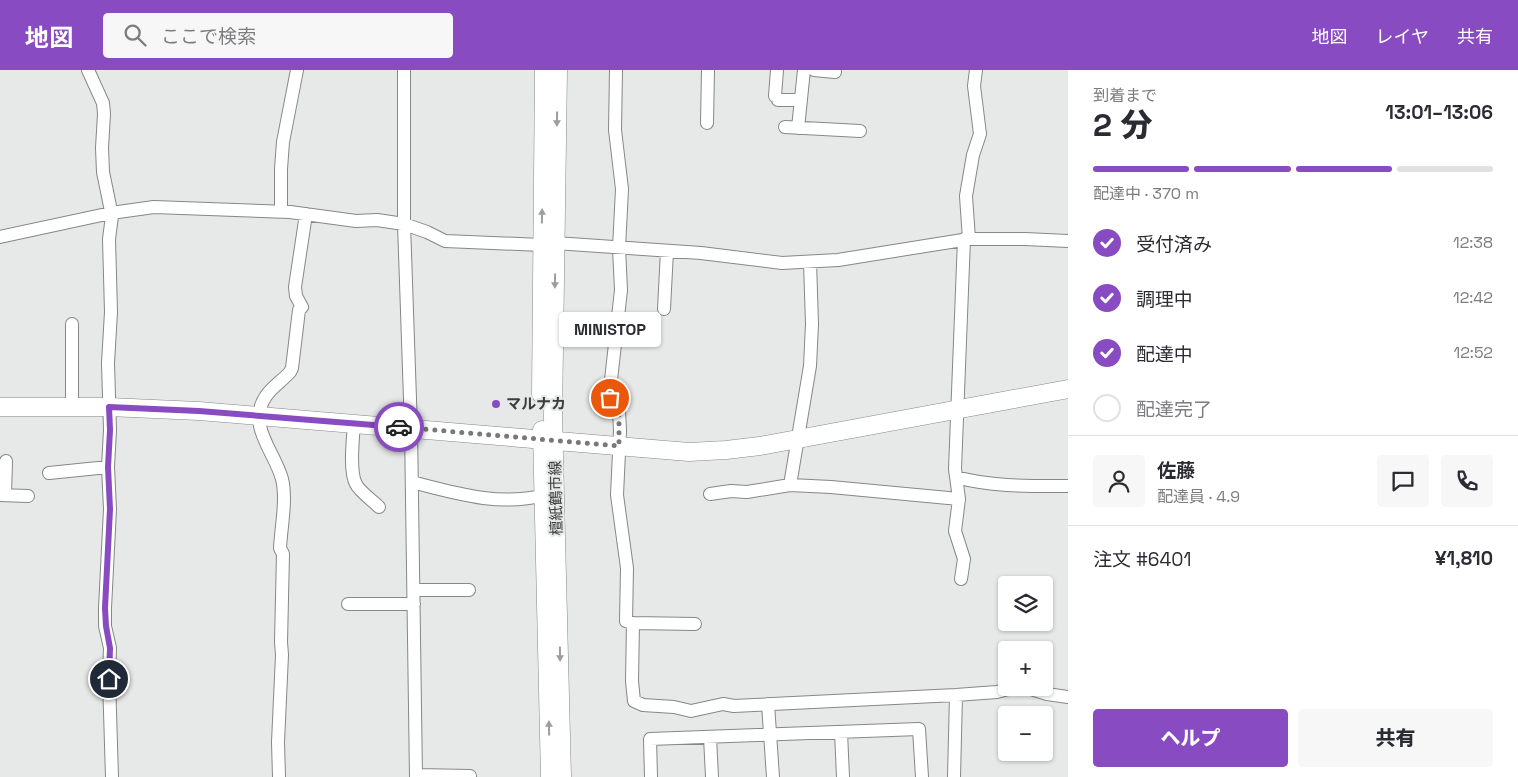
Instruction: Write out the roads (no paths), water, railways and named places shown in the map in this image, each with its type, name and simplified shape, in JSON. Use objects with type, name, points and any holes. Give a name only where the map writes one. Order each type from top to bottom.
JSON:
[{"type":"main road","name":"檀紙鶴市線","points":[[544,70],[553,416],[548,440],[544,495],[550,777]]},
{"type":"main road","name":"檀紙鶴市線","points":[[548,244],[558,70]]},
{"type":"main road","points":[[0,407],[109,407],[199,411],[689,452],[726,450],[798,439],[1068,390]]},
{"type":"main road","name":"檀紙鶴市線","points":[[548,440],[562,777]]},
{"type":"street","points":[[88,70],[103,103],[103,172],[111,213],[108,363],[110,518],[105,608],[110,648],[112,777]]},
{"type":"street","points":[[282,212],[281,169],[283,142],[297,70]]},
{"type":"street","points":[[404,70],[404,224],[411,428],[416,776],[470,776]]},
{"type":"street","points":[[616,70],[616,130],[622,189],[619,248],[621,290],[610,398],[619,410],[617,495],[627,568],[626,621],[633,623],[695,624]]},
{"type":"street","points":[[707,123],[708,70]]},
{"type":"street","points":[[777,70],[776,98],[801,100]]},
{"type":"street","points":[[798,128],[804,70]]},
{"type":"street","points":[[814,70],[835,72]]},
{"type":"street","points":[[961,580],[964,559],[956,531],[959,499],[956,477],[956,434],[966,239],[966,196],[972,155],[980,134],[974,86],[976,70]]},
{"type":"street","points":[[785,128],[860,131]]},
{"type":"street","points":[[0,237],[111,213],[154,207],[282,212],[356,221],[377,220],[404,224],[445,241],[548,244],[701,253],[782,263],[838,260],[966,239],[1068,241]]},
{"type":"street","points":[[279,777],[278,742],[282,655],[283,554],[280,548],[284,488],[259,425],[262,403],[267,394],[285,378],[292,368],[299,310],[302,307],[296,296],[295,287],[306,214]]},
{"type":"street","points":[[664,309],[667,251]]},
{"type":"street","points":[[790,485],[810,366],[812,324],[810,262]]},
{"type":"street","points":[[72,324],[72,407]]},
{"type":"street","points":[[354,424],[352,448],[353,471],[356,484],[379,507]]},
{"type":"street","points":[[6,461],[3,495],[28,496]]},
{"type":"street","points":[[49,473],[108,467]]},
{"type":"street","points":[[956,477],[970,481],[990,483],[1068,486]]},
{"type":"street","points":[[412,482],[483,499],[544,495]]},
{"type":"street","points":[[710,494],[731,491],[747,492],[790,485],[959,499]]},
{"type":"street","points":[[414,590],[470,590]]},
{"type":"street","points":[[348,604],[414,604]]},
{"type":"street","points":[[633,623],[632,681],[634,701],[643,705],[691,711],[723,704],[734,706],[998,692]]},
{"type":"street","points":[[954,777],[956,695]]},
{"type":"street","points":[[1053,695],[1068,697]]},
{"type":"street","points":[[768,704],[773,777]]},
{"type":"street","points":[[651,777],[650,740],[920,729],[922,777]]},
{"type":"street","points":[[841,732],[842,777]]},
{"type":"street","points":[[710,737],[712,777]]},
{"type":"place","name":"MINISTOP","points":[[610,398]]},
{"type":"place","name":"マルナカ","points":[[496,404]]}]
